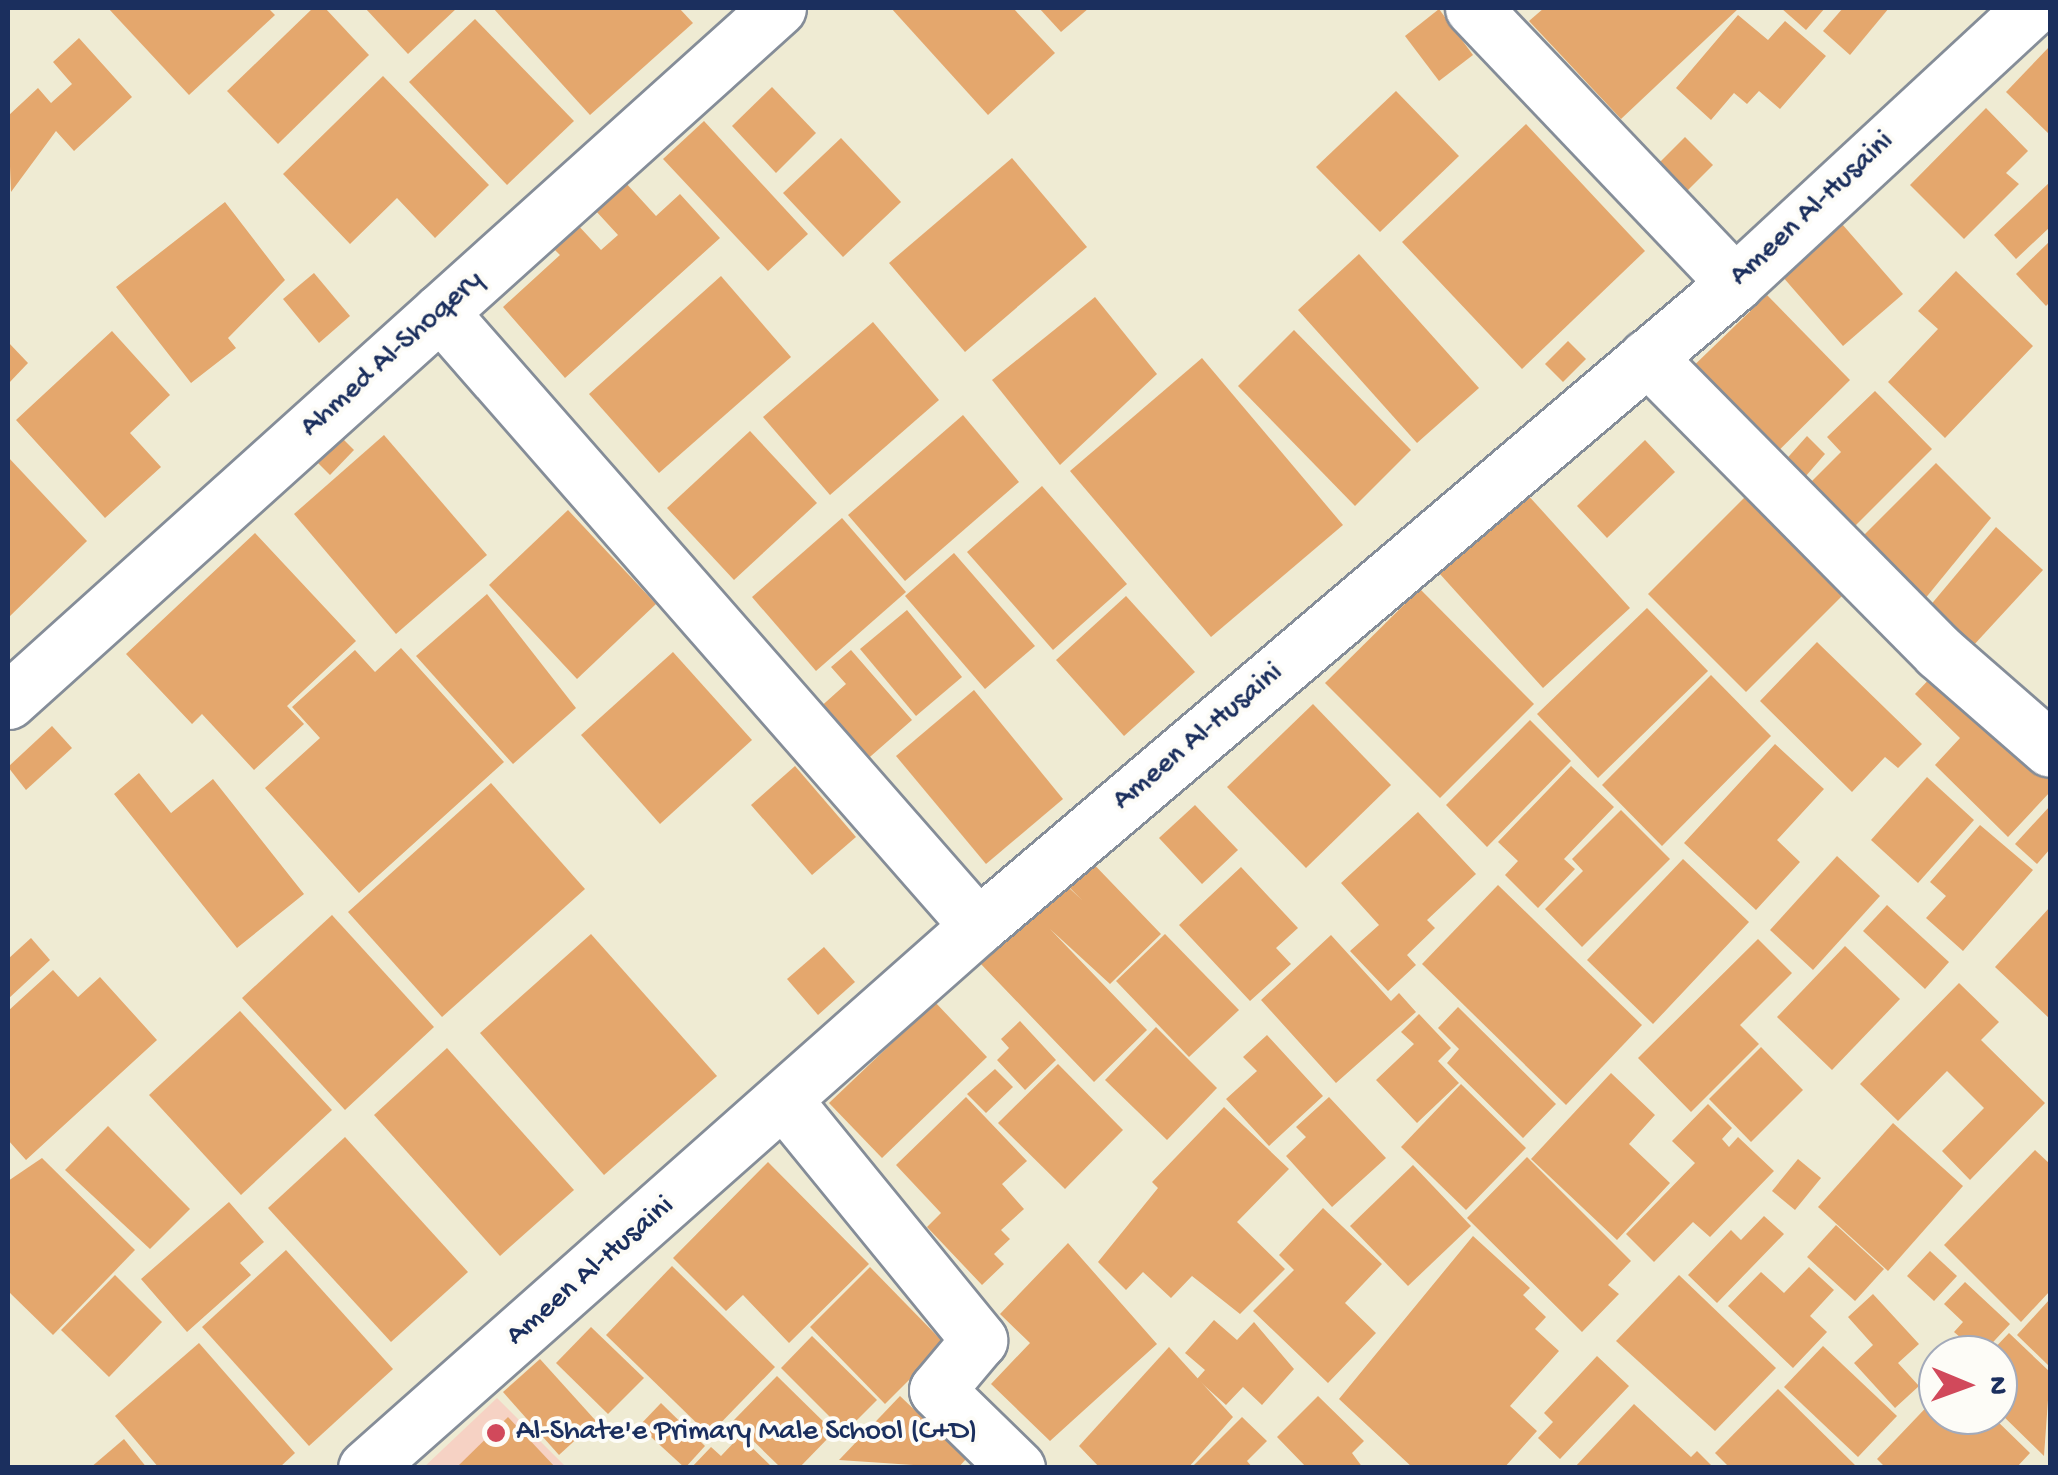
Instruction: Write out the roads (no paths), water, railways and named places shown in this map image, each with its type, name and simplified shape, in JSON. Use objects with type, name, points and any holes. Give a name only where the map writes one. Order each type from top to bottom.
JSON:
[{"type":"street","name":"Ahmed Al-Shoqery","points":[[8,701],[778,8]]},
{"type":"street","name":"Ameen Al-Husaini","points":[[366,1468],[786,1104],[978,926],[1736,282],[2032,8]]},
{"type":"street","points":[[1488,13],[1736,282]]},
{"type":"street","points":[[440,312],[978,926]]},
{"type":"street","points":[[1647,356],[1940,652],[2050,748]]},
{"type":"street","points":[[786,1104],[979,1340],[937,1390],[1016,1468]]},
{"type":"place","name":"Al-Shate'e Primary Male School (C+D)","points":[[496,1433]]}]
